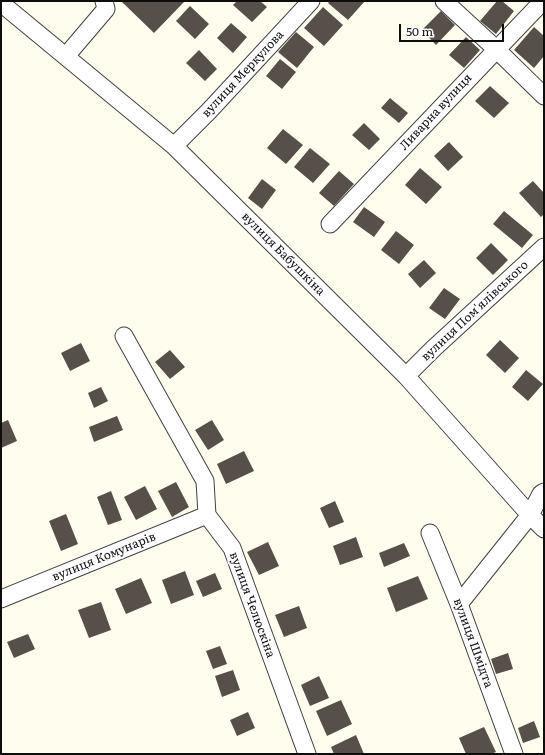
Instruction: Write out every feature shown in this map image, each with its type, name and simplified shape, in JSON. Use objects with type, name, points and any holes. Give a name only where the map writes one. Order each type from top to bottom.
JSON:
[{"type":"street","points":[[66,56],[106,9],[104,1]]},
{"type":"street","name":"вулиця Меркулова","points":[[174,146],[209,111],[311,1]]},
{"type":"street","points":[[444,1],[544,96]]},
{"type":"street","name":"Ливарна вулиця","points":[[330,224],[543,1]]},
{"type":"street","name":"вулиця Бабушкіна","points":[[1,3],[174,146],[406,376],[544,529]]},
{"type":"street","name":"вулиця Пом'ялівського","points":[[406,376],[432,349],[544,248]]},
{"type":"street","points":[[124,336],[205,481],[207,515]]},
{"type":"street","points":[[459,604],[530,515],[541,494],[544,492]]},
{"type":"street","name":"вулиця Комунарів","points":[[1,599],[207,515]]},
{"type":"street","name":"вулиця Челюскіна","points":[[207,515],[232,548],[307,754]]},
{"type":"street","name":"вулиця Шмідта","points":[[430,533],[459,604],[514,754]]},
{"type":"building","points":[[121,1],[185,1],[154,33]]},
{"type":"building","points":[[237,1],[260,1],[267,7],[252,22],[233,5]]},
{"type":"building","points":[[330,1],[365,1],[348,20],[328,3]]},
{"type":"building","points":[[497,1],[502,1],[514,11],[496,34],[480,21]]},
{"type":"building","points":[[190,6],[209,24],[195,39],[176,21]]},
{"type":"building","points":[[323,7],[343,25],[324,46],[304,28]]},
{"type":"building","points":[[441,11],[455,25],[436,45],[422,30]]},
{"type":"building","points":[[231,23],[247,37],[233,53],[217,38]]},
{"type":"building","points":[[534,27],[544,36],[544,56],[534,68],[514,50]]},
{"type":"building","points":[[296,32],[314,47],[297,68],[278,52]]},
{"type":"building","points":[[466,37],[480,50],[464,68],[449,55]]},
{"type":"building","points":[[199,50],[217,69],[205,81],[186,63]]},
{"type":"building","points":[[280,59],[296,72],[282,89],[266,76]]},
{"type":"building","points":[[490,86],[509,103],[494,118],[475,101]]},
{"type":"building","points":[[390,98],[408,113],[399,123],[381,108]]},
{"type":"building","points":[[364,123],[380,139],[369,150],[352,135]]},
{"type":"building","points":[[283,129],[303,145],[286,164],[267,148]]},
{"type":"building","points":[[449,142],[463,157],[448,171],[434,156]]},
{"type":"building","points":[[310,148],[330,164],[313,183],[294,167]]},
{"type":"building","points":[[420,168],[442,187],[426,204],[405,185]]},
{"type":"building","points":[[339,171],[354,184],[334,206],[319,193]]},
{"type":"building","points":[[262,179],[276,190],[262,209],[248,198]]},
{"type":"building","points":[[533,181],[544,193],[544,214],[541,217],[519,193]]},
{"type":"building","points":[[364,207],[385,222],[374,237],[353,222]]},
{"type":"building","points":[[504,211],[533,235],[522,248],[493,224]]},
{"type":"building","points":[[396,231],[414,245],[399,264],[381,250]]},
{"type":"building","points":[[491,243],[508,260],[493,275],[476,258]]},
{"type":"building","points":[[424,260],[436,273],[420,288],[408,274]]},
{"type":"building","points":[[444,288],[460,299],[445,319],[429,308]]},
{"type":"building","points":[[500,340],[519,358],[505,373],[486,355]]},
{"type":"building","points":[[81,343],[90,361],[70,371],[61,353]]},
{"type":"building","points":[[170,350],[185,367],[170,379],[155,362]]},
{"type":"building","points":[[526,370],[543,384],[528,401],[512,387]]},
{"type":"building","points":[[101,387],[108,401],[94,408],[88,393]]},
{"type":"building","points":[[117,416],[123,430],[94,442],[89,427]]},
{"type":"building","points":[[8,420],[17,441],[1,448],[1,423]]},
{"type":"building","points":[[212,420],[224,440],[208,450],[195,430]]},
{"type":"building","points":[[244,451],[254,471],[226,484],[217,464]]},
{"type":"building","points":[[176,482],[189,507],[172,517],[158,491]]},
{"type":"building","points":[[145,486],[157,509],[136,520],[124,497]]},
{"type":"building","points":[[111,491],[122,520],[108,525],[97,497]]},
{"type":"building","points":[[335,501],[344,522],[329,528],[320,508]]},
{"type":"building","points":[[66,514],[78,544],[61,551],[49,521]]},
{"type":"building","points":[[356,537],[363,557],[340,565],[333,546]]},
{"type":"building","points":[[268,542],[279,566],[259,575],[247,552]]},
{"type":"building","points":[[404,543],[410,556],[384,567],[379,553]]},
{"type":"building","points":[[185,571],[194,595],[171,604],[162,580]]},
{"type":"building","points":[[215,573],[222,589],[203,597],[196,581]]},
{"type":"building","points":[[418,576],[428,599],[396,612],[387,588]]},
{"type":"building","points":[[141,578],[152,603],[126,614],[115,589]]},
{"type":"building","points":[[101,602],[111,630],[89,638],[78,610]]},
{"type":"building","points":[[299,606],[307,628],[284,637],[275,615]]},
{"type":"building","points":[[28,634],[35,649],[14,658],[7,642]]},
{"type":"building","points":[[220,646],[227,664],[213,669],[206,651]]},
{"type":"building","points":[[508,653],[513,669],[496,674],[491,659]]},
{"type":"building","points":[[233,670],[240,690],[222,697],[215,676]]},
{"type":"building","points":[[319,676],[329,698],[310,706],[301,685]]},
{"type":"building","points":[[341,700],[352,724],[327,736],[316,711]]},
{"type":"building","points":[[248,712],[255,728],[237,736],[230,720]]},
{"type":"building","points":[[534,721],[540,737],[523,743],[518,728]]},
{"type":"building","points":[[484,727],[496,752],[491,754],[466,754],[459,738]]},
{"type":"building","points":[[356,735],[364,754],[334,754],[331,747]]}]
